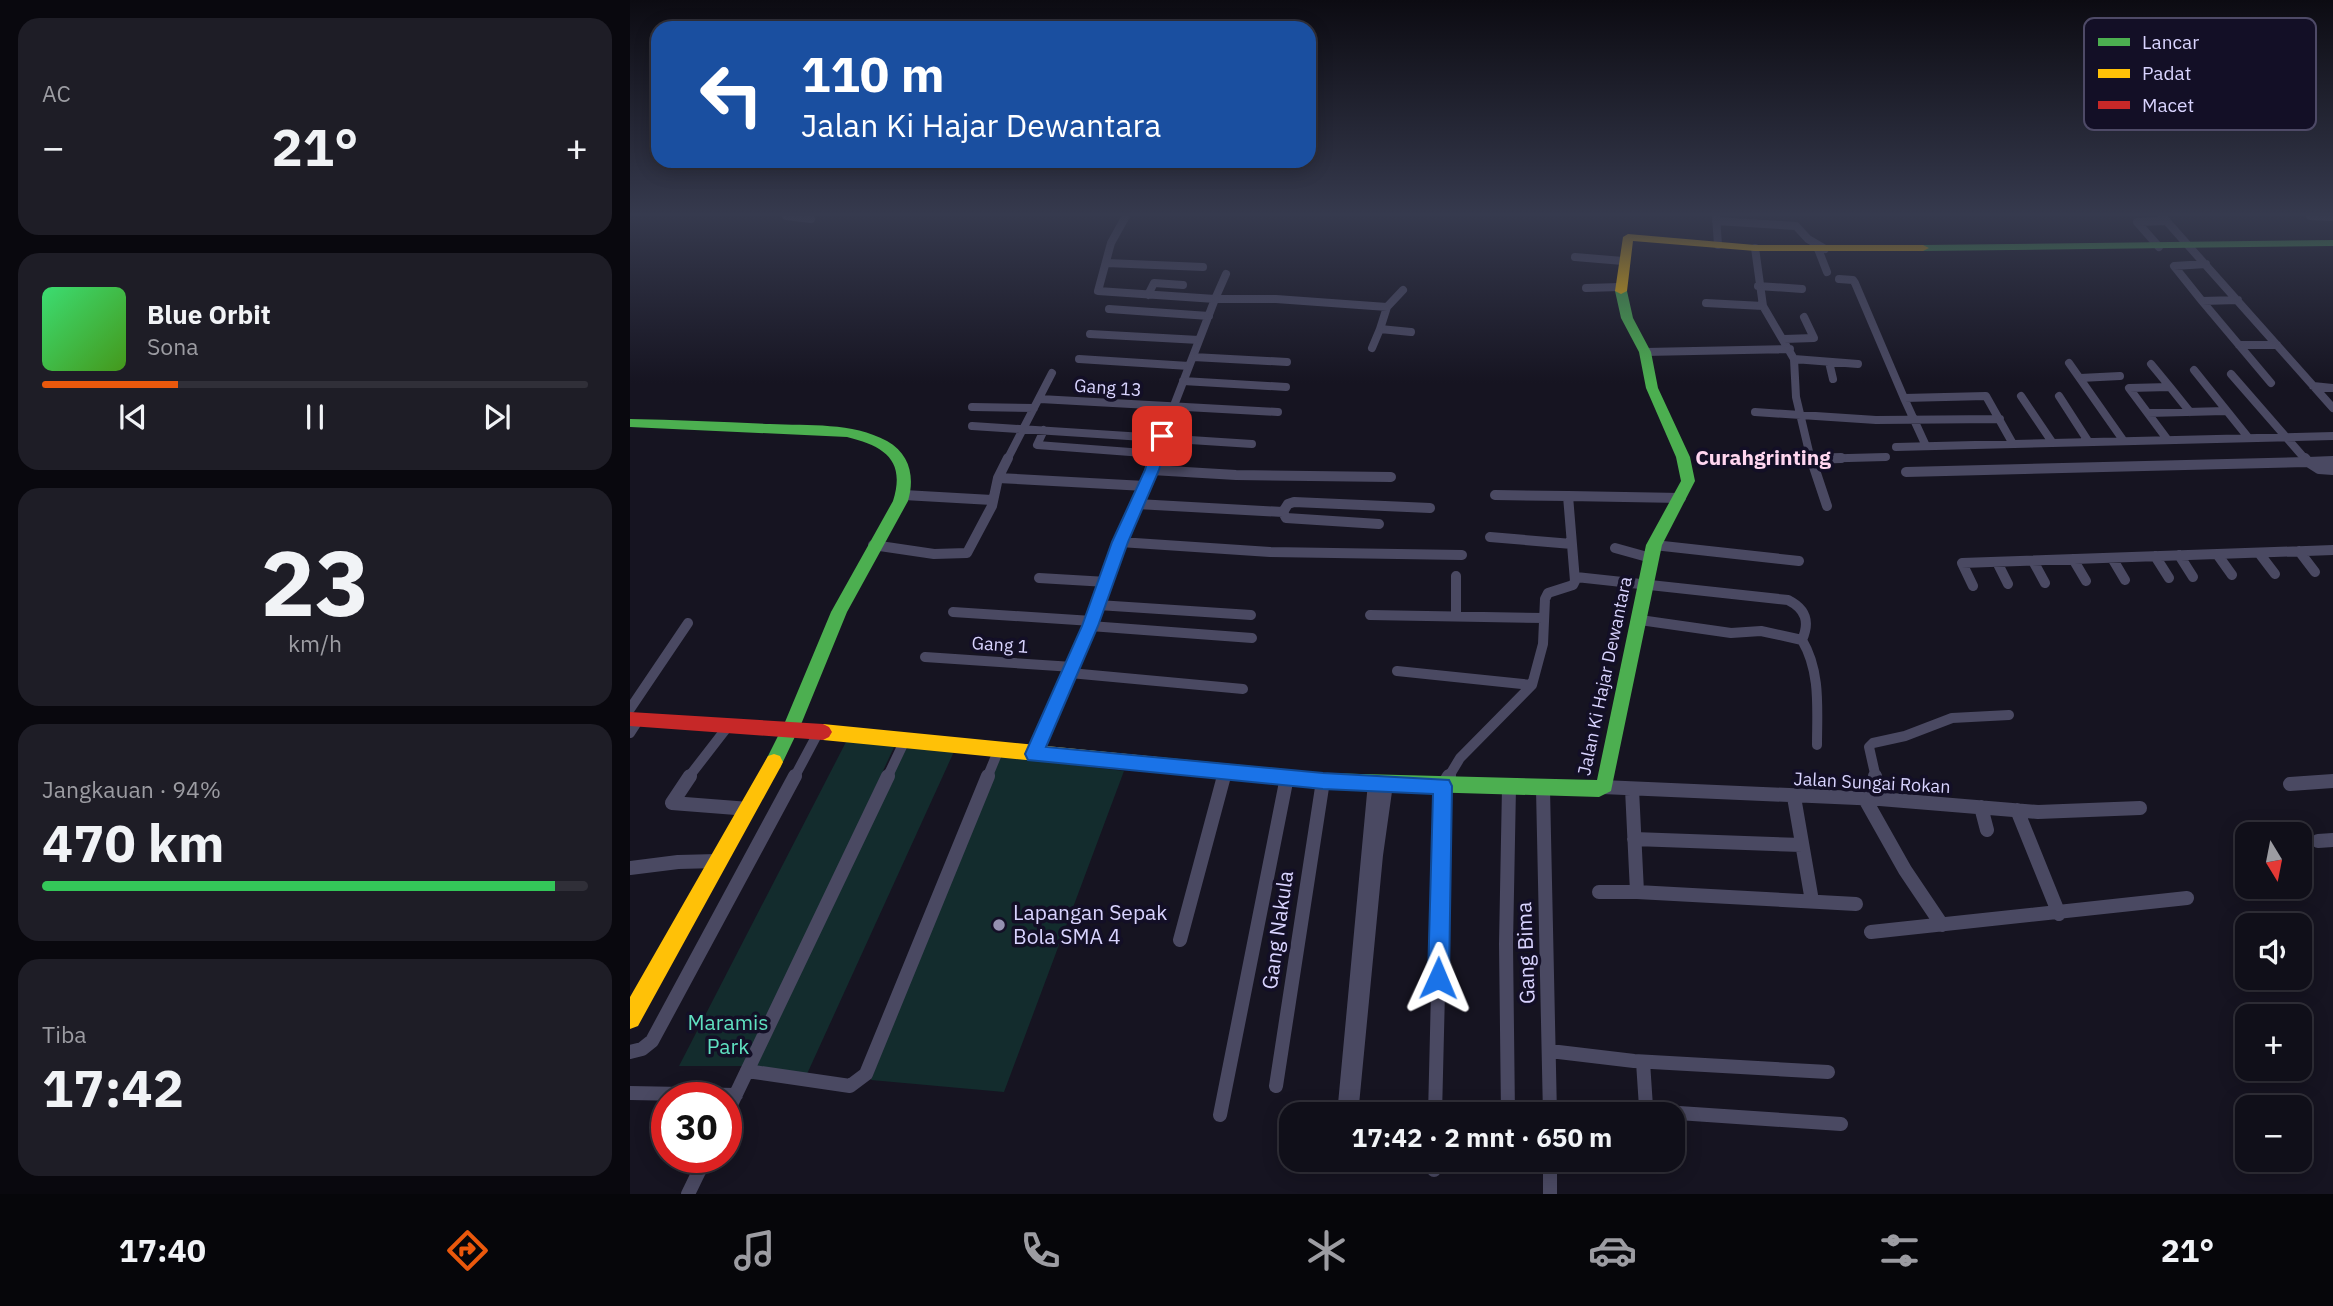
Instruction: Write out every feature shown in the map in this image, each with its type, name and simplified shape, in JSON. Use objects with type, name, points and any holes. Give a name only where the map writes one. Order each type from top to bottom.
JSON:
[{"type":"main road","name":"Jalan Ki Hajar Dewantara","points":[[632,720],[793,729],[1323,781],[1543,789],[1602,788],[1610,766],[1653,551],[1688,481],[1676,438],[1652,388],[1645,352],[1627,318],[1620,296],[1622,272]]},
{"type":"main road","points":[[630,423],[835,431],[865,436],[897,453],[904,472],[904,495],[873,545],[820,653],[793,729],[630,1018]]},
{"type":"street","points":[[1104,272],[1098,291],[1388,307]]},
{"type":"street","points":[[1757,272],[1763,306],[1794,359],[1796,397],[1811,459],[1827,506]]},
{"type":"street","points":[[2179,272],[2271,383]]},
{"type":"street","points":[[2213,272],[2313,386],[2331,402]]},
{"type":"street","points":[[1034,754],[1098,606],[1120,542],[1152,470],[1162,436],[1226,274]]},
{"type":"street","points":[[1839,279],[1853,280],[1855,283],[1926,446]]},
{"type":"street","points":[[1148,295],[1154,283],[1183,285]]},
{"type":"street","points":[[1758,286],[1802,289]]},
{"type":"street","points":[[1586,288],[1620,287]]},
{"type":"street","points":[[1372,348],[1388,307],[1403,290]]},
{"type":"street","points":[[2202,301],[2238,300]]},
{"type":"street","points":[[1706,303],[1763,306]]},
{"type":"street","points":[[1109,309],[1209,316]]},
{"type":"street","points":[[1784,339],[1814,338],[1804,317]]},
{"type":"street","points":[[1380,329],[1411,332]]},
{"type":"street","points":[[1090,334],[1199,340]]},
{"type":"street","points":[[2239,345],[2277,345]]},
{"type":"street","points":[[1645,352],[1790,349]]},
{"type":"street","points":[[1079,359],[1287,362]]},
{"type":"street","points":[[1794,359],[1858,364]]},
{"type":"street","points":[[1829,362],[1833,379]]},
{"type":"street","points":[[2069,363],[2123,440]]},
{"type":"street","points":[[2110,364],[2167,439]]},
{"type":"street","points":[[2151,364],[2190,412]]},
{"type":"street","points":[[2194,370],[2247,436]]},
{"type":"street","points":[[873,545],[934,554],[967,553],[992,506],[998,478],[1052,373]]},
{"type":"street","points":[[2231,374],[2308,462],[2319,469],[2333,470]]},
{"type":"street","points":[[2080,378],[2120,376]]},
{"type":"street","points":[[1183,381],[1286,387]]},
{"type":"street","points":[[2313,386],[2333,388]]},
{"type":"street","points":[[2129,388],[2170,387]]},
{"type":"street","points":[[1904,398],[1982,395],[1990,400],[2013,444]]},
{"type":"street","points":[[2021,396],[2052,442]]},
{"type":"street","points":[[2059,396],[2088,441]]},
{"type":"street","name":"Gang 13","points":[[972,407],[1037,403],[1278,412]]},
{"type":"street","points":[[2148,414],[2225,411]]},
{"type":"street","points":[[1755,412],[1914,421],[2000,419]]},
{"type":"street","points":[[972,426],[1162,436],[1252,444]]},
{"type":"street","points":[[1044,430],[1037,445],[1157,454]]},
{"type":"street","points":[[1896,447],[2247,436],[2333,436]]},
{"type":"street","points":[[1811,459],[1886,457]]},
{"type":"street","points":[[1906,472],[2333,461]]},
{"type":"street","points":[[1152,470],[1391,477]]},
{"type":"street","points":[[998,478],[1145,486]]},
{"type":"street","points":[[904,495],[992,500]]},
{"type":"street","points":[[1495,495],[1681,498]]},
{"type":"street","points":[[1435,1102],[1443,786],[1460,758],[1532,685],[1543,644],[1548,593],[1573,585],[1576,577],[1568,496]]},
{"type":"street","points":[[1283,512],[1288,504],[1294,502],[1430,508]]},
{"type":"street","points":[[1137,504],[1283,512]]},
{"type":"street","points":[[1283,512],[1286,518],[1380,524]]},
{"type":"street","points":[[1490,537],[1572,544]]},
{"type":"street","points":[[1120,542],[1270,552],[1462,555]]},
{"type":"street","points":[[1615,548],[1800,561]]},
{"type":"street","points":[[1973,586],[1962,563],[2333,550]]},
{"type":"street","points":[[2299,551],[2315,572]]},
{"type":"street","points":[[2259,553],[2275,574]]},
{"type":"street","points":[[2217,554],[2232,575]]},
{"type":"street","points":[[2179,555],[2193,577]]},
{"type":"street","points":[[2155,556],[2169,578]]},
{"type":"street","points":[[2112,558],[2125,580]]},
{"type":"street","points":[[2073,559],[2086,581]]},
{"type":"street","points":[[2033,561],[2045,583]]},
{"type":"street","points":[[1997,562],[2008,584]]},
{"type":"street","points":[[1456,576],[1456,616]]},
{"type":"street","points":[[1576,577],[1788,600],[1795,602],[1806,616],[1808,630],[1802,640]]},
{"type":"street","points":[[1039,578],[1107,582]]},
{"type":"street","points":[[1098,606],[1251,615]]},
{"type":"street","points":[[953,612],[1252,638]]},
{"type":"street","points":[[1370,615],[1544,618]]},
{"type":"street","points":[[1640,620],[1731,633],[1761,631],[1802,640],[1814,669],[1817,745]]},
{"type":"street","points":[[632,720],[688,623]]},
{"type":"street","name":"Gang 1","points":[[925,657],[1243,688]]},
{"type":"street","points":[[1397,671],[1532,685]]},
{"type":"street","points":[[1880,799],[1869,747],[1873,743],[1905,736],[1952,718],[2009,715]]},
{"type":"street","points":[[729,725],[673,798],[672,803],[749,808]]},
{"type":"street","points":[[630,1052],[642,1049],[652,1041],[818,733]]},
{"type":"street","points":[[742,1082],[905,740]]},
{"type":"street","points":[[746,1072],[850,1086],[866,1074],[999,748]]},
{"type":"street","points":[[1180,940],[1225,771]]},
{"type":"street","points":[[1220,1115],[1287,777]]},
{"type":"street","name":"Gang Nakula","points":[[1276,1086],[1323,781]]},
{"type":"street","points":[[2290,784],[2333,782]]},
{"type":"street","points":[[1346,1102],[1381,784]]},
{"type":"street","points":[[1508,1102],[1506,944],[1509,787]]},
{"type":"street","name":"Jalan Sungai Rokan","points":[[1602,788],[1880,799],[2059,813],[2140,808]]},
{"type":"street","name":"Gang Bima","points":[[1543,789],[1550,1102]]},
{"type":"street","points":[[1632,789],[1637,892]]},
{"type":"street","points":[[1794,797],[1812,901]]},
{"type":"street","points":[[1865,799],[1905,870],[1942,925]]},
{"type":"street","points":[[1981,807],[1987,830]]},
{"type":"street","points":[[2017,810],[2059,914]]},
{"type":"street","points":[[1634,839],[1802,845]]},
{"type":"street","points":[[2318,841],[2333,840]]},
{"type":"street","points":[[630,868],[677,862],[717,861]]},
{"type":"street","points":[[1599,892],[1856,904]]},
{"type":"street","points":[[1871,932],[2059,914],[2186,898]]},
{"type":"street","points":[[1352,1102],[1356,1015]]},
{"type":"street","points":[[1550,1051],[1643,1062],[1828,1072]]},
{"type":"street","points":[[1643,1062],[1646,1107],[1653,1112],[1841,1124]]},
{"type":"street","points":[[630,1093],[651,1093]]},
{"type":"street","points":[[1550,1172],[1550,1194]]},
{"type":"street","points":[[688,1194],[698,1173]]},
{"type":"green space","name":"Maramis Park","points":[[847,740],[896,743],[745,1066],[679,1066]]},
{"type":"green space","name":"Maramis Park","points":[[908,742],[957,745],[807,1074],[753,1069]]},
{"type":"green space","name":"Lapangan Sepak Bola SMA 4","points":[[997,756],[1124,771],[1004,1092],[871,1080]]},
{"type":"traffic: fast","points":[[1158,765],[1323,781],[1599,789],[1605,785],[1654,545],[1688,481],[1683,457],[1652,388],[1645,352],[1627,318],[1621,291]]},
{"type":"traffic: fast","points":[[630,423],[847,432],[882,444],[890,449],[901,463],[905,482],[900,501],[839,612],[774,762]]},
{"type":"traffic: slow","points":[[1621,291],[1623,272]]},
{"type":"traffic: slow","points":[[823,732],[1158,765]]},
{"type":"traffic: slow","points":[[630,1018],[774,762]]},
{"type":"traffic: jam","points":[[630,719],[823,732]]},
{"type":"place","name":"Lapangan Sepak Bola SMA 4","points":[[999,925]]},
{"type":"district","name":"Curahgrinting","points":[[1763,458]]},
{"type":"route","points":[[1162,436],[1152,470],[1120,542],[1090,626],[1034,754],[1323,781],[1443,786],[1438,978]]}]
